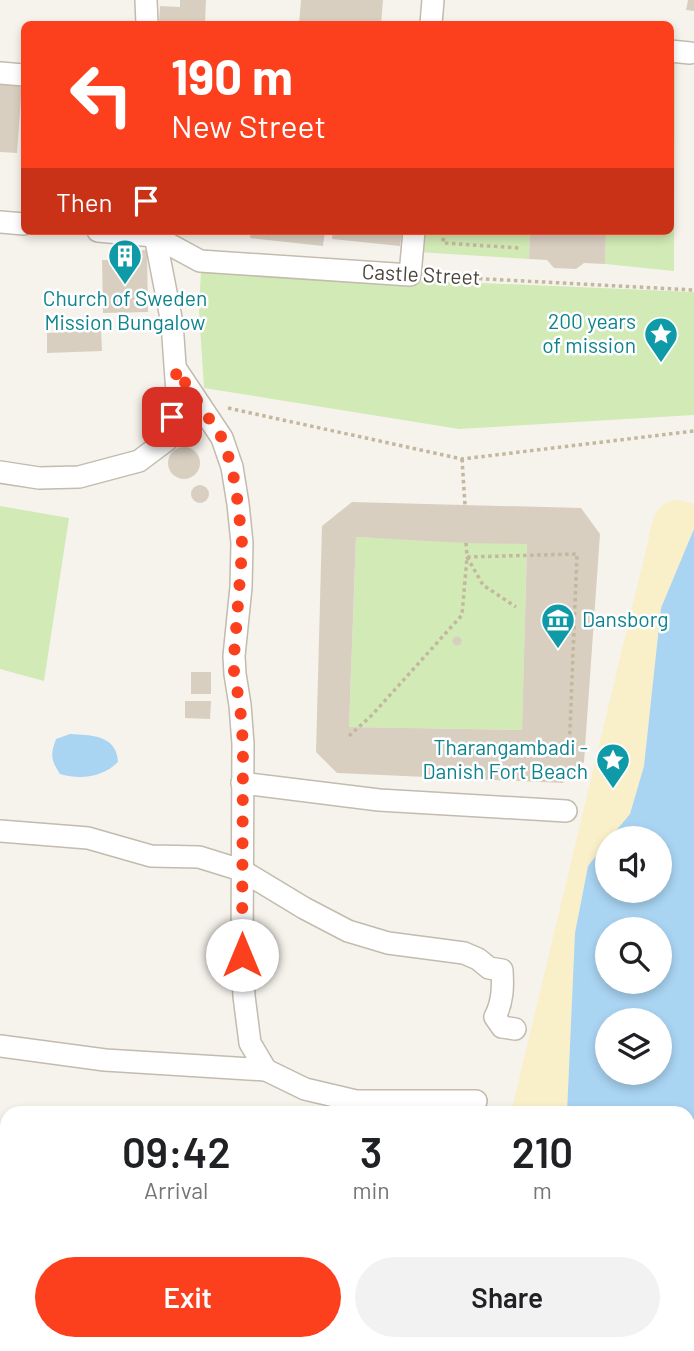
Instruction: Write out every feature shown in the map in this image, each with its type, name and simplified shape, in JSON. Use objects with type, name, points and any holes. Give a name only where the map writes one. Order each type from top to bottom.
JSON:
[{"type":"street","points":[[146,0],[147,21]]},
{"type":"street","points":[[431,21],[433,0]]},
{"type":"street","points":[[0,73],[21,75]]},
{"type":"street","points":[[0,222],[21,224]]},
{"type":"street","points":[[0,472],[39,478],[79,477],[139,461],[167,440],[177,393],[176,369],[172,323],[154,235]]},
{"type":"street","name":"Castle Street","points":[[156,235],[201,261],[410,275]]},
{"type":"street","points":[[410,275],[414,235]]},
{"type":"street","points":[[176,369],[222,438],[232,467],[238,504],[242,543],[234,674],[241,718],[244,996],[250,1042],[266,1070]]},
{"type":"street","points":[[242,783],[379,800],[566,811]]},
{"type":"street","points":[[0,831],[88,838],[151,856],[199,857],[241,870],[304,908],[348,930],[388,943],[464,953],[489,968],[502,970],[503,991],[500,1008],[495,1017],[502,1027],[515,1029]]},
{"type":"street","points":[[0,1046],[106,1060],[266,1070],[304,1089],[356,1101],[476,1101]]},
{"type":"path","points":[[444,235],[443,243],[519,248]]},
{"type":"path","name":"Castle Street","points":[[410,275],[694,290]]},
{"type":"path","points":[[198,402],[462,459],[694,431]]},
{"type":"path","points":[[462,459],[465,505]]},
{"type":"path","points":[[349,736],[372,715],[462,615],[466,543]]},
{"type":"path","points":[[467,557],[577,554],[569,755]]},
{"type":"path","points":[[467,557],[484,585],[516,607]]},
{"type":"green space","points":[[675,63],[674,271],[605,264],[606,235],[674,235]]},
{"type":"green space","points":[[419,235],[530,235],[529,259],[417,252]]},
{"type":"green space","points":[[201,271],[694,292],[694,415],[459,429],[204,388],[199,311]]},
{"type":"green space","points":[[0,506],[69,518],[44,681],[0,669]]},
{"type":"green space","points":[[356,537],[527,544],[522,730],[349,727]]},
{"type":"sand","name":"Tharangambadi - Danish Fort Beach","points":[[675,499],[694,504],[694,529],[661,608],[644,766],[630,814],[620,826],[595,826],[595,857],[588,866],[575,933],[567,1106],[513,1106],[654,516],[662,505]]},
{"type":"water","points":[[694,529],[694,1106],[567,1106],[575,933],[588,866],[595,857],[595,903],[672,903],[672,826],[620,826],[630,814],[644,766],[661,608]]},
{"type":"water","points":[[70,734],[102,738],[113,746],[118,762],[106,771],[91,776],[60,774],[53,761],[53,749],[56,739]]},
{"type":"building","points":[[180,0],[206,0],[205,21],[159,21],[160,6],[180,7]]},
{"type":"building","points":[[301,0],[383,0],[381,21],[299,21]]},
{"type":"building","points":[[688,0],[694,0],[694,11],[686,10]]},
{"type":"building","points":[[0,83],[21,84],[17,153],[0,152]]},
{"type":"building","points":[[250,235],[324,235],[323,246],[250,238]]},
{"type":"building","points":[[332,235],[401,235],[400,246],[332,239]]},
{"type":"building","points":[[530,235],[606,235],[605,264],[584,263],[576,269],[554,268],[547,260],[529,259]]},
{"type":"building","name":"Church of Sweden Mission Bungalow","points":[[147,250],[148,312],[103,313],[102,260],[114,260],[113,251]]},
{"type":"building","points":[[101,330],[102,351],[47,353],[47,333]]},
{"type":"building","points":[[184,447],[195,452],[200,463],[195,474],[184,479],[173,474],[168,463],[173,452]]},
{"type":"building","points":[[200,485],[206,488],[209,494],[206,500],[200,503],[194,500],[191,494],[194,488]]},
{"type":"building","name":"Dansborg","points":[[352,502],[581,508],[600,534],[584,762],[563,783],[337,773],[316,752],[322,526]],"holes":[[[356,537],[527,544],[522,730],[349,727]]]},
{"type":"building","points":[[457,636],[462,641],[457,646],[452,641]]},
{"type":"building","points":[[191,672],[211,672],[211,694],[191,694]]},
{"type":"building","points":[[185,701],[211,701],[210,719],[185,718]]},
{"type":"place","name":"Church of Sweden Mission Bungalow","points":[[125,286]]},
{"type":"place","name":"200 years of mission","points":[[661,364]]},
{"type":"place","name":"Dansborg","points":[[558,650]]},
{"type":"place","name":"Tharangambadi - Danish Fort Beach","points":[[613,790]]},
{"type":"route","points":[[172,417],[177,393],[176,369],[222,438],[232,467],[238,504],[242,543],[241,587],[234,674],[243,744],[242,955]]}]
